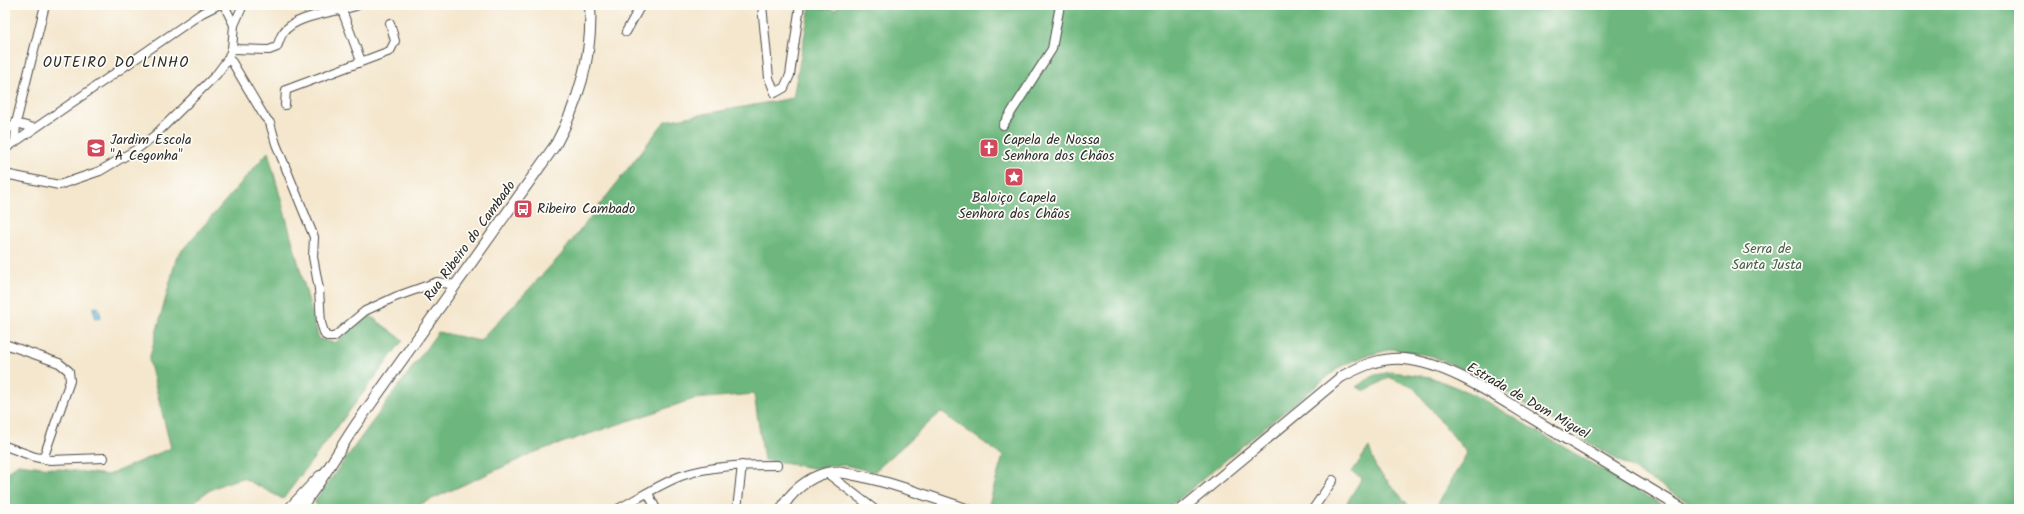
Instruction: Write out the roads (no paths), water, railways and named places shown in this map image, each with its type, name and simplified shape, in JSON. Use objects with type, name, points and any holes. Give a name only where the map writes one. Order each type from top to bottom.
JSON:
[{"type":"main road","name":"Rua Ribeiro do Cambado","points":[[299,509],[315,491],[323,474],[355,426],[547,158],[566,126],[579,91],[586,64],[590,36],[590,5]]},
{"type":"main road","name":"Estrada de Dom Miguel","points":[[1182,509],[1342,377],[1361,366],[1388,358],[1405,359],[1430,364],[1478,386],[1683,509]]},
{"type":"main road","points":[[782,509],[791,496],[806,482],[826,473],[844,473],[966,509]]},
{"type":"main road","name":"Rua Ribeiro do Cambado","points":[[289,509],[310,485],[323,474]]},
{"type":"street","points":[[15,142],[16,123],[45,5]]},
{"type":"street","points":[[5,149],[202,13],[218,5]]},
{"type":"street","points":[[224,5],[234,25]]},
{"type":"street","points":[[5,174],[59,185],[100,171],[137,149],[154,136],[216,75],[228,59],[232,49],[234,25],[243,5]]},
{"type":"street","points":[[232,49],[269,50],[277,47],[283,32],[294,23],[341,7],[358,5]]},
{"type":"street","points":[[626,32],[641,5]]},
{"type":"street","points":[[762,5],[769,78],[775,93],[784,88],[790,75],[800,5]]},
{"type":"street","points":[[1003,125],[1052,49],[1060,5]]},
{"type":"street","points":[[341,7],[361,61]]},
{"type":"street","points":[[285,105],[286,90],[390,51],[395,41],[390,23]]},
{"type":"street","points":[[228,59],[232,62],[264,116],[270,123],[276,144],[314,237],[313,257],[319,289],[321,323],[325,335],[334,337],[365,311],[395,297],[437,282],[456,285]]},
{"type":"street","points":[[16,123],[34,128]]},
{"type":"street","points":[[5,131],[16,123]]},
{"type":"street","points":[[5,344],[64,365],[70,376],[70,381],[43,459]]},
{"type":"street","points":[[5,446],[43,459],[104,458]]},
{"type":"street","points":[[618,509],[681,476],[714,468],[742,465],[777,465]]},
{"type":"street","points":[[737,509],[742,465]]},
{"type":"street","points":[[826,473],[874,509]]},
{"type":"street","points":[[1313,509],[1333,480]]},
{"type":"street","points":[[648,493],[656,509]]},
{"type":"water","points":[[98,307],[101,317],[96,319],[93,308]]},
{"type":"place","name":"Jardim Escola \"A Cegonha\"","points":[[96,148]]},
{"type":"place","name":"Capela de Nossa Senhora dos Chãos","points":[[989,148]]},
{"type":"place","name":"Baloiço Capela Senhora dos Chãos","points":[[1014,177]]},
{"type":"place","name":"Ribeiro Cambado","points":[[523,209]]},
{"type":"district","name":"OUTEIRO DO LINHO","points":[[116,63]]},
{"type":"park label","name":"Serra de Santa Justa","points":[[1767,258]]}]
